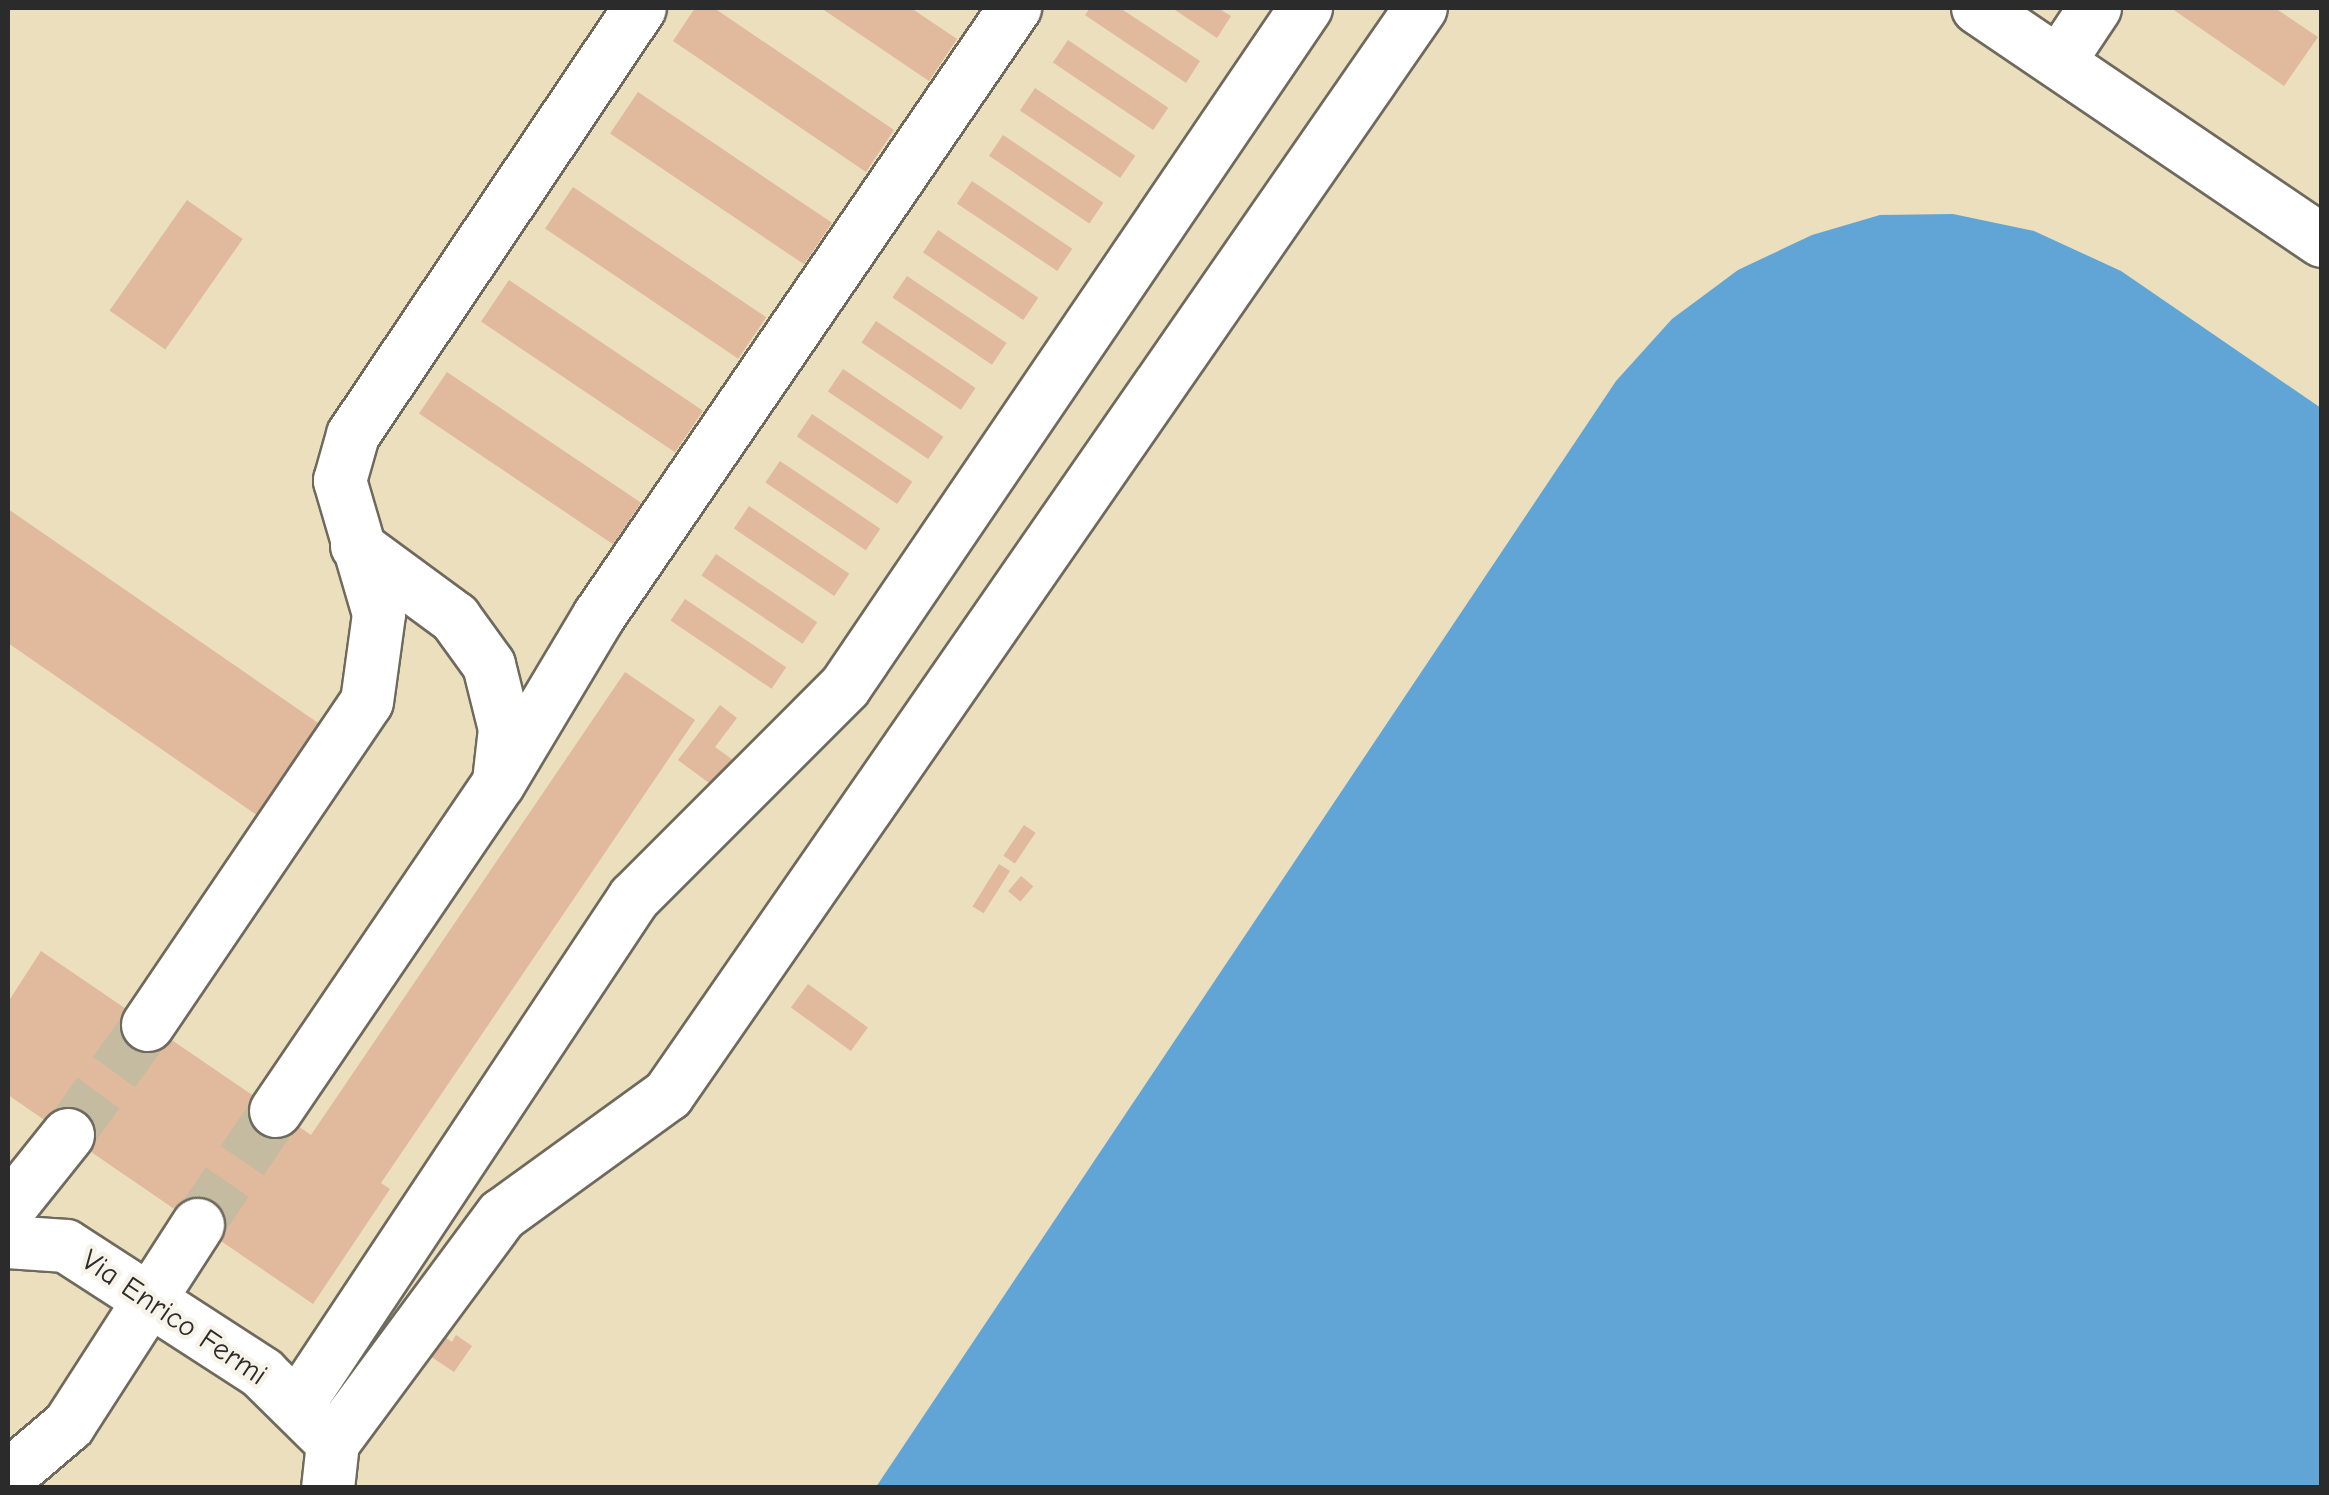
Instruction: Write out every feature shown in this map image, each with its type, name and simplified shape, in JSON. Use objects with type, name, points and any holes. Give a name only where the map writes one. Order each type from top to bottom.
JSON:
[{"type":"street","points":[[148,1025],[367,702],[380,614],[340,480],[353,435],[640,8]]},
{"type":"street","points":[[276,1111],[499,783],[600,616],[1014,8]]},
{"type":"street","points":[[296,1406],[634,898],[845,687],[1306,8]]},
{"type":"street","points":[[331,1465],[502,1215],[668,1095],[1421,8]]},
{"type":"street","points":[[1978,8],[2322,241]]},
{"type":"street","points":[[2059,62],[2095,8]]},
{"type":"street","points":[[357,546],[456,618],[489,665],[505,728],[499,783]]},
{"type":"street","points":[[8,1210],[68,1136]]},
{"type":"street","points":[[8,1477],[70,1425],[198,1225]]},
{"type":"street","name":"Via Enrico Fermi","points":[[8,1242],[66,1246],[150,1296],[262,1373],[296,1406],[331,1465]]},
{"type":"water","points":[[1953,214],[2034,231],[2121,271],[2321,408],[2321,1487],[876,1487],[1616,381],[1672,319],[1738,270],[1812,235],[1880,215]]},
{"type":"building","points":[[695,8],[714,8],[894,130],[866,172],[673,41]]},
{"type":"building","points":[[821,8],[911,8],[957,39],[929,81]]},
{"type":"building","points":[[1090,8],[1120,8],[1200,61],[1186,83],[1085,15]]},
{"type":"building","points":[[1172,8],[1218,8],[1231,16],[1217,38]]},
{"type":"building","points":[[2171,8],[2275,8],[2318,37],[2284,86]]},
{"type":"building","points":[[1068,40],[1168,108],[1153,130],[1053,62]]},
{"type":"building","points":[[1035,88],[1135,156],[1120,178],[1020,110]]},
{"type":"building","points":[[638,92],[832,223],[804,264],[610,133]]},
{"type":"building","points":[[1003,135],[1103,203],[1089,223],[989,156]]},
{"type":"building","points":[[972,181],[1072,249],[1057,271],[957,203]]},
{"type":"building","points":[[573,187],[766,317],[738,359],[545,228]]},
{"type":"building","points":[[187,200],[243,239],[165,350],[110,311]]},
{"type":"building","points":[[938,230],[1038,298],[1023,320],[923,252]]},
{"type":"building","points":[[907,276],[1006,343],[992,365],[892,298]]},
{"type":"building","points":[[509,280],[703,411],[675,452],[481,321]]},
{"type":"building","points":[[876,321],[975,388],[961,410],[861,343]]},
{"type":"building","points":[[843,369],[943,437],[928,459],[828,391]]},
{"type":"building","points":[[447,372],[641,503],[613,544],[419,413]]},
{"type":"building","points":[[812,414],[912,482],[897,504],[797,436]]},
{"type":"building","points":[[780,461],[880,529],[866,550],[765,483]]},
{"type":"building","points":[[749,506],[849,574],[834,596],[734,528]]},
{"type":"building","points":[[8,509],[324,727],[261,818],[8,643]]},
{"type":"building","points":[[716,554],[817,622],[803,644],[701,576]]},
{"type":"building","points":[[685,599],[786,667],[772,689],[670,621]]},
{"type":"building","points":[[625,672],[695,720],[381,1183],[390,1189],[313,1304],[8,1095],[8,1002],[41,951],[311,1135]]},
{"type":"building","points":[[720,705],[737,718],[715,747],[748,771],[728,797],[678,760]]},
{"type":"building","points":[[1024,825],[1036,833],[1015,864],[1003,856]]},
{"type":"building","points":[[999,864],[1010,871],[984,913],[973,906]]},
{"type":"building","points":[[1021,876],[1033,886],[1020,902],[1008,891]]},
{"type":"building","points":[[808,984],[868,1027],[851,1051],[791,1007]]},
{"type":"building","points":[[456,1335],[472,1346],[454,1372],[430,1356],[444,1336],[452,1342]]},
{"type":"tunnel","points":[[68,1135],[148,1025]]},
{"type":"tunnel","points":[[198,1225],[276,1111]]}]
